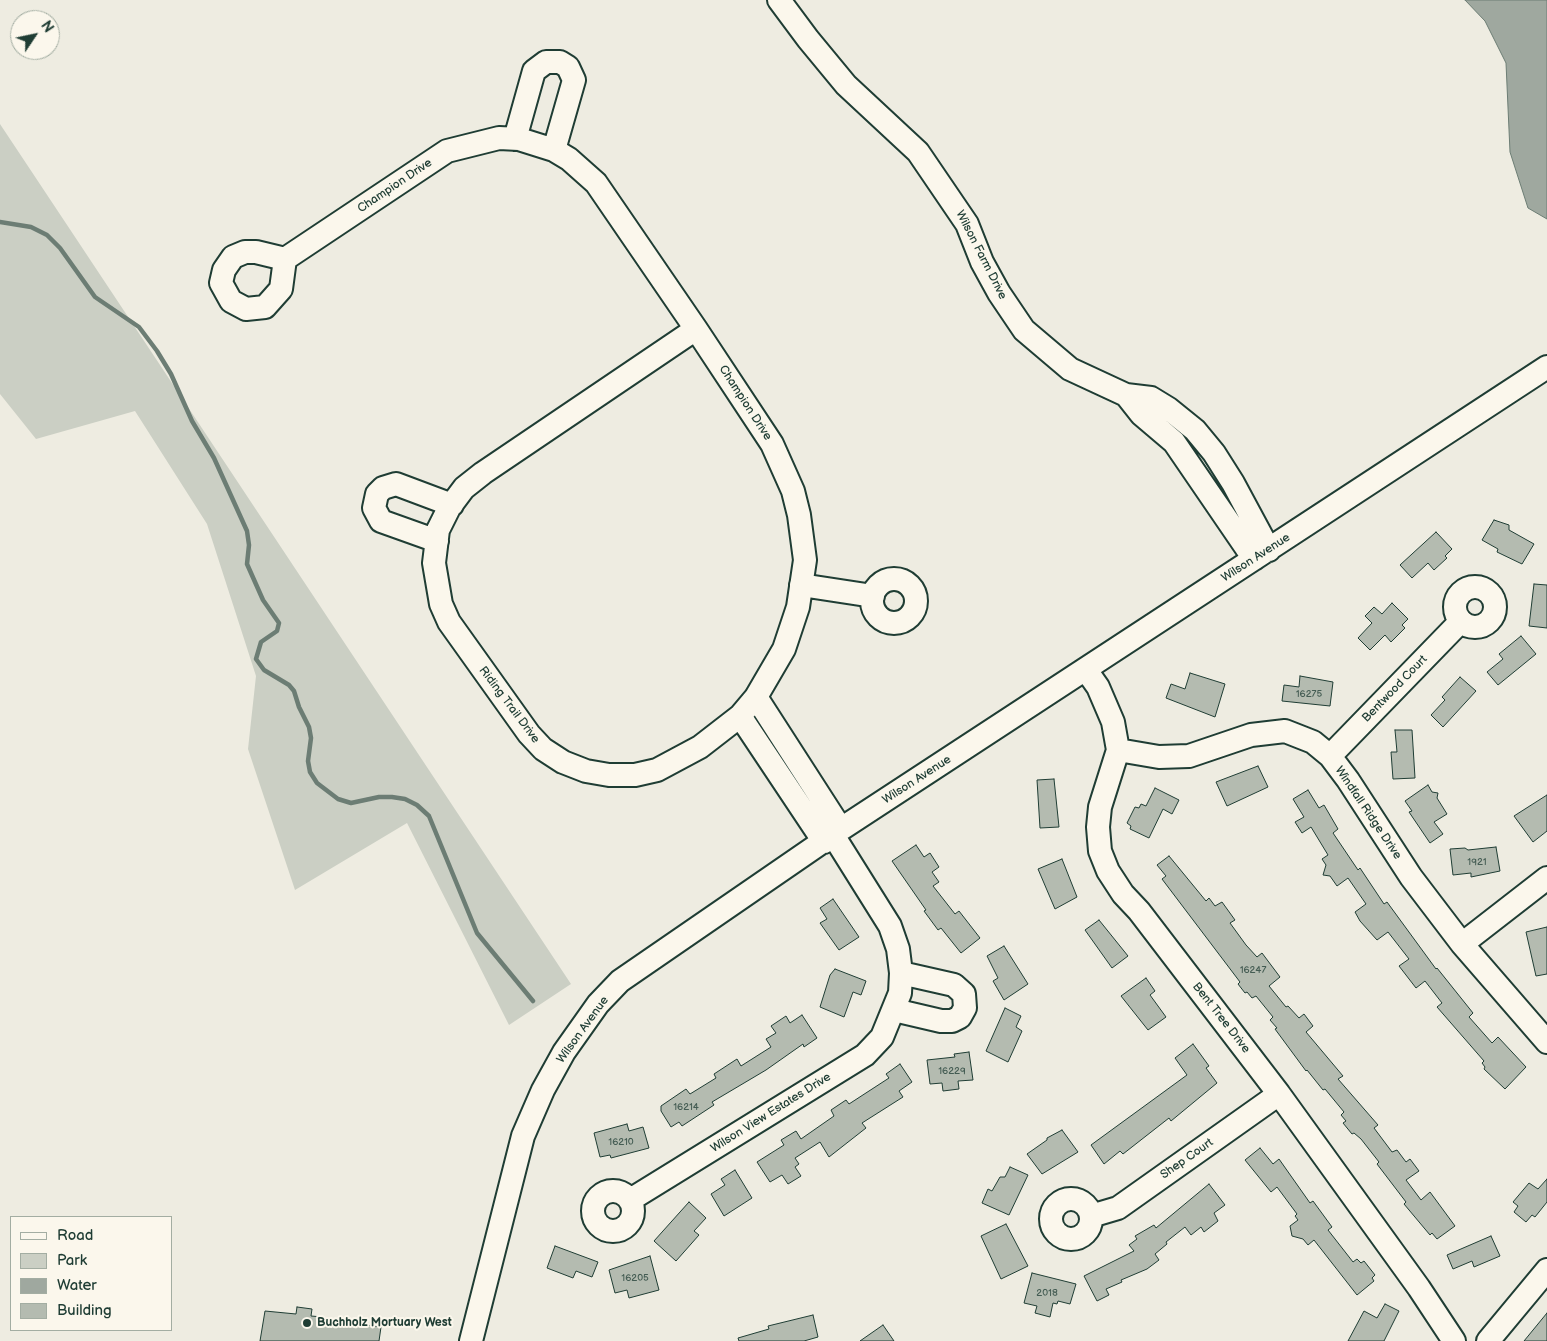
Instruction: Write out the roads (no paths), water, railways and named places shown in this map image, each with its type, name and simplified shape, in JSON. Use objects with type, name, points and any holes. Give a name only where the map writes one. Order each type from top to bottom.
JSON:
[{"type":"street","name":"Wilson Farm Drive","points":[[780,0],[808,39],[846,85],[886,119],[918,152],[967,224],[986,270],[1024,330],[1070,369],[1126,395],[1151,398],[1169,409],[1195,430],[1214,453],[1233,483],[1261,555]]},
{"type":"street","points":[[515,139],[534,71],[546,62],[560,62],[568,67],[574,80],[554,150]]},
{"type":"street","name":"Champion Drive","points":[[285,260],[447,152],[499,138],[515,139],[554,150],[569,158],[596,183],[772,444],[793,491],[803,539],[805,560],[798,607],[784,650],[756,697],[740,716]]},
{"type":"street","name":"Riding Trail Drive","points":[[696,329],[483,473],[464,488],[438,530],[434,563],[436,582],[441,604],[449,622],[529,734],[543,749],[563,762],[586,771],[609,776],[657,770],[700,747],[740,716]]},
{"type":"street","name":"Wilson Avenue","points":[[471,1341],[524,1136],[543,1090],[564,1052],[598,1004],[620,981],[833,835],[1547,367]]},
{"type":"street","points":[[436,541],[381,521],[374,508],[376,494],[382,488],[396,484],[452,505]]},
{"type":"street","points":[[802,585],[873,596]]},
{"type":"street","name":"Bentwood Court","points":[[1330,756],[1461,622]]},
{"type":"street","name":"Bent Tree Drive","points":[[1086,670],[1098,687],[1113,722],[1118,750],[1100,807],[1100,851],[1108,870],[1123,894],[1139,911],[1279,1094],[1419,1288],[1454,1341]]},
{"type":"street","points":[[756,697],[833,835]]},
{"type":"street","points":[[740,716],[833,835]]},
{"type":"street","name":"Windfall Ridge Drive","points":[[1118,750],[1159,757],[1189,756],[1252,735],[1286,732],[1313,742],[1330,756],[1348,780],[1411,877],[1462,944],[1547,1042]]},
{"type":"street","name":"Wilson View Estates Drive","points":[[630,1200],[865,1055],[882,1037],[900,993],[901,973],[898,948],[890,926],[833,835]]},
{"type":"street","points":[[1462,944],[1547,878]]},
{"type":"street","points":[[894,1010],[946,1021],[960,1017],[965,1008],[964,994],[954,986],[901,973]]},
{"type":"street","name":"Shep Court","points":[[1091,1216],[1118,1208],[1279,1094]]},
{"type":"street","points":[[1488,1341],[1547,1270]]},
{"type":"water","points":[[1465,0],[1547,0],[1547,219],[1528,208],[1510,152],[1506,63],[1485,21]]},
{"type":"waterway","points":[[0,222],[31,227],[47,235],[60,248],[95,297],[139,327],[157,351],[171,374],[192,421],[214,458],[247,531],[249,545],[247,564],[263,600],[279,623],[277,631],[261,642],[256,659],[264,670],[289,685],[294,691],[299,707],[309,727],[311,738],[308,761],[310,772],[317,783],[338,799],[351,803],[379,797],[405,799],[417,805],[429,816],[477,933],[533,1001]]},
{"type":"place","name":"Buchholz Mortuary West","points":[[307,1323]]}]
